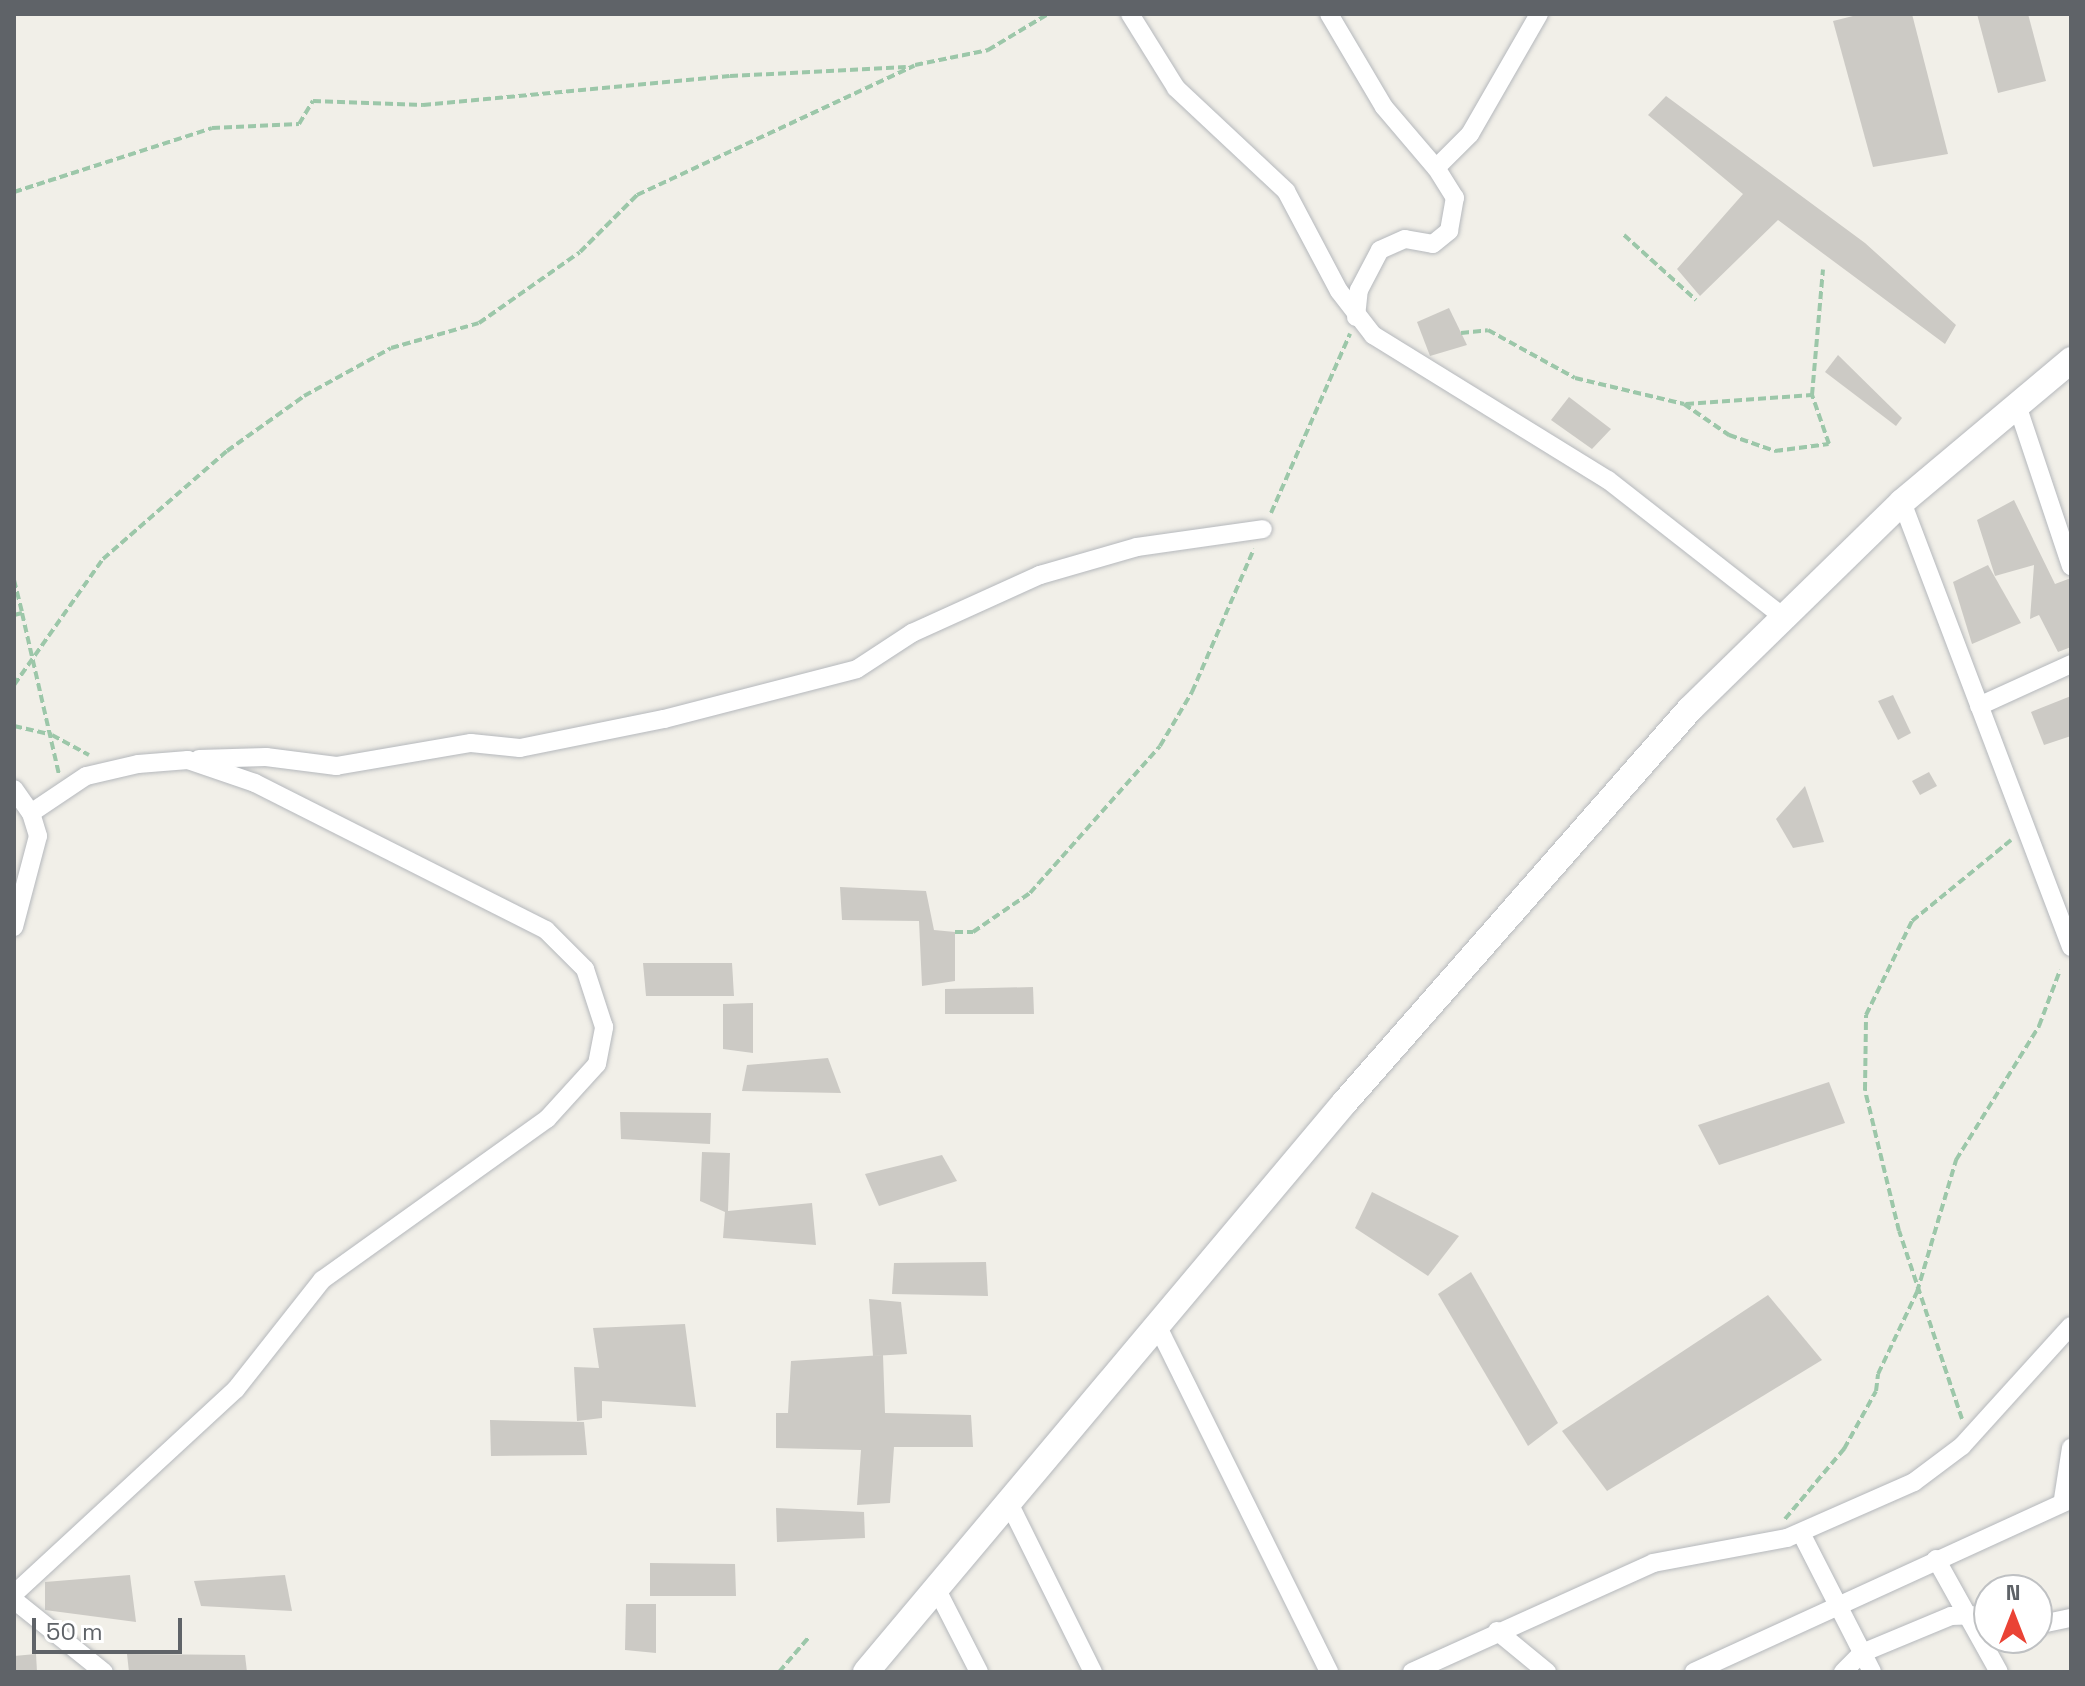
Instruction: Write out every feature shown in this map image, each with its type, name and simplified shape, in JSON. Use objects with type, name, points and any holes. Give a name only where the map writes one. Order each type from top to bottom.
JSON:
[{"type":"main road","points":[[866,1672],[1156,1323],[1543,871],[1782,616],[1902,502],[2071,360]]},
{"type":"street","points":[[1130,14],[1176,88],[1286,191],[1356,317],[1401,357],[1608,480],[1782,616]]},
{"type":"street","points":[[1329,14],[1384,107],[1436,168],[1455,198],[1449,231],[1433,244],[1405,239],[1380,250],[1359,290],[1356,317]]},
{"type":"street","points":[[1436,168],[1470,134],[1539,14]]},
{"type":"street","points":[[2017,405],[2071,566]]},
{"type":"street","points":[[1902,502],[2069,937]]},
{"type":"street","points":[[31,813],[86,776],[114,770],[188,760],[266,757],[336,766],[471,743],[520,748],[664,719],[857,669],[912,633],[1040,575],[1137,547],[1263,529]]},
{"type":"street","points":[[1979,706],[2071,664]]},
{"type":"street","points":[[14,1594],[236,1389],[322,1280],[547,1119],[597,1064],[604,1027],[585,969],[546,930],[255,783],[188,760]]},
{"type":"street","points":[[14,789],[31,813],[38,836],[14,927]]},
{"type":"street","points":[[1156,1323],[1329,1672]]},
{"type":"street","points":[[1412,1672],[1653,1563],[1769,1542],[1801,1533],[1914,1482],[1969,1439],[2071,1326]]},
{"type":"street","points":[[1694,1672],[2067,1499],[2071,1448]]},
{"type":"street","points":[[1008,1501],[1093,1672]]},
{"type":"street","points":[[1801,1533],[1872,1672]]},
{"type":"street","points":[[1936,1559],[1999,1672]]},
{"type":"street","points":[[936,1588],[979,1672]]},
{"type":"street","points":[[14,1600],[104,1672]]},
{"type":"street","points":[[1843,1672],[1862,1653],[1966,1612],[1973,1613]]},
{"type":"street","points":[[1497,1631],[1547,1672]]},
{"type":"path","points":[[14,192],[212,128],[299,124],[313,101],[423,105],[730,76],[914,66],[988,50],[1048,14]]},
{"type":"path","points":[[14,685],[103,559],[227,451],[304,396],[391,348],[479,323],[580,252],[637,195],[914,66]]},
{"type":"path","points":[[1624,235],[1696,300]]},
{"type":"path","points":[[1684,404],[1729,435],[1775,451],[1829,444],[1812,395],[1823,269]]},
{"type":"path","points":[[955,932],[973,932],[1030,893],[1160,746],[1192,692],[1263,529],[1304,449],[1356,317]]},
{"type":"path","points":[[1461,333],[1488,330],[1575,378],[1684,404],[1812,395]]},
{"type":"path","points":[[14,580],[52,735],[62,793]]},
{"type":"path","points":[[14,615],[22,613]]},
{"type":"path","points":[[14,726],[52,735],[114,770]]},
{"type":"path","points":[[1969,1439],[1917,1292],[1865,1090],[1866,1015],[1912,921],[2026,830]]},
{"type":"path","points":[[1769,1542],[1806,1488],[1844,1449],[1917,1292],[1956,1160],[2039,1026],[2060,970]]},
{"type":"path","points":[[779,1672],[809,1637]]},
{"type":"building","points":[[1861,14],[1912,14],[1948,154],[1873,167],[1833,21]]},
{"type":"building","points":[[1977,14],[2028,14],[2046,81],[1998,93]]},
{"type":"building","points":[[1666,96],[1865,243],[1956,325],[1945,344],[1778,220],[1700,296],[1677,269],[1743,194],[1648,115]]},
{"type":"building","points":[[1449,308],[1467,345],[1430,356],[1417,322]]},
{"type":"building","points":[[1838,355],[1902,418],[1896,426],[1825,372]]},
{"type":"building","points":[[1569,397],[1611,429],[1592,449],[1551,420]]},
{"type":"building","points":[[2014,500],[2055,584],[2071,578],[2071,647],[2058,652],[2039,615],[2030,619],[2034,565],[1995,576],[1977,520]]},
{"type":"building","points":[[1988,565],[2021,623],[1972,644],[1953,582]]},
{"type":"building","points":[[1893,695],[1911,733],[1898,740],[1878,701]]},
{"type":"building","points":[[2071,696],[2071,736],[2044,745],[2031,712]]},
{"type":"building","points":[[1929,772],[1937,786],[1920,795],[1912,781]]},
{"type":"building","points":[[1805,786],[1824,842],[1793,848],[1776,819]]},
{"type":"building","points":[[840,887],[926,891],[934,930],[955,932],[955,981],[922,986],[919,921],[842,920]]},
{"type":"building","points":[[643,963],[732,963],[734,996],[646,996]]},
{"type":"building","points":[[1033,987],[1034,1014],[945,1014],[945,989]]},
{"type":"building","points":[[753,1003],[753,1053],[723,1049],[723,1004]]},
{"type":"building","points":[[828,1058],[841,1093],[742,1091],[747,1065]]},
{"type":"building","points":[[1829,1082],[1845,1123],[1719,1165],[1698,1125]]},
{"type":"building","points":[[620,1112],[711,1113],[710,1144],[621,1139]]},
{"type":"building","points":[[702,1152],[730,1153],[728,1211],[812,1203],[816,1245],[723,1238],[725,1212],[700,1201]]},
{"type":"building","points":[[942,1155],[957,1181],[879,1206],[865,1174]]},
{"type":"building","points":[[1372,1192],[1459,1236],[1428,1276],[1355,1228]]},
{"type":"building","points":[[986,1262],[988,1296],[892,1294],[894,1263]]},
{"type":"building","points":[[1471,1272],[1558,1423],[1528,1446],[1438,1294]]},
{"type":"building","points":[[1768,1295],[1822,1360],[1607,1491],[1562,1431]]},
{"type":"building","points":[[869,1299],[901,1302],[907,1354],[873,1356]]},
{"type":"building","points":[[685,1324],[696,1407],[602,1401],[602,1418],[577,1421],[574,1367],[599,1368],[593,1328]]},
{"type":"building","points":[[883,1355],[885,1413],[971,1415],[973,1447],[894,1447],[890,1503],[857,1505],[861,1450],[776,1448],[776,1413],[788,1413],[791,1361]]},
{"type":"building","points":[[490,1420],[584,1422],[587,1455],[491,1456]]},
{"type":"building","points":[[776,1508],[864,1512],[865,1538],[777,1542]]},
{"type":"building","points":[[650,1563],[735,1564],[736,1596],[650,1596]]},
{"type":"building","points":[[130,1575],[136,1622],[45,1610],[45,1582]]},
{"type":"building","points":[[285,1575],[292,1611],[201,1606],[194,1581]]},
{"type":"building","points":[[626,1604],[656,1604],[656,1653],[625,1650]]},
{"type":"building","points":[[36,1654],[37,1672],[14,1672],[14,1656]]},
{"type":"building","points":[[127,1654],[245,1655],[247,1672],[129,1672]]}]
